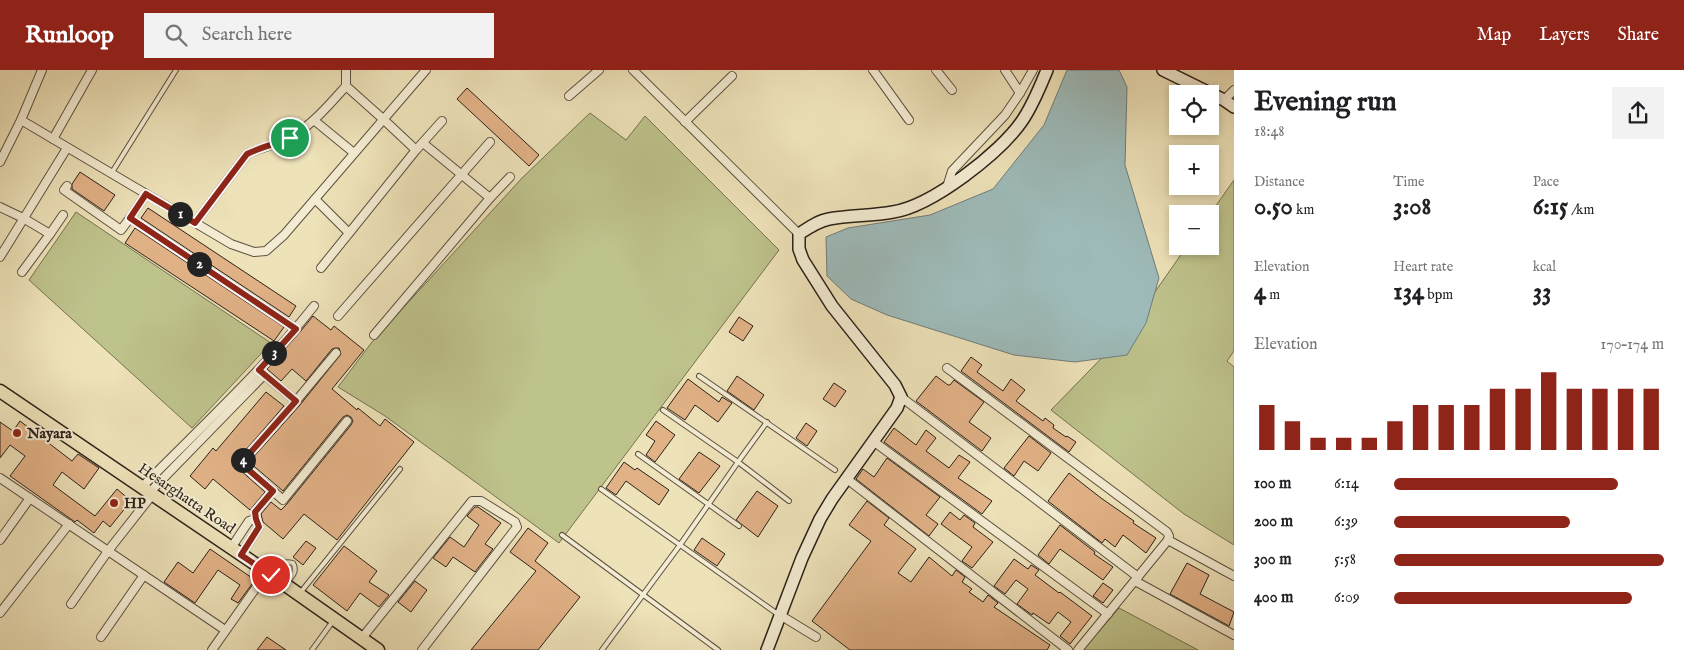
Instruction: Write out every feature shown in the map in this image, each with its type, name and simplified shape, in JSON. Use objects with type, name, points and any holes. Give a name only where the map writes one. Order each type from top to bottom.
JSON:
[{"type":"main road","name":"Hesarghatta Road","points":[[0,391],[269,573],[362,638],[374,649]]},
{"type":"street","points":[[0,162],[21,120],[42,70]]},
{"type":"street","points":[[53,140],[92,70]]},
{"type":"street","points":[[195,223],[247,154],[258,148],[274,145],[290,138],[315,121],[346,86],[346,70]]},
{"type":"street","points":[[21,120],[231,244],[254,252],[266,251],[284,236],[426,70]]},
{"type":"street","points":[[569,96],[599,70]]},
{"type":"street","points":[[633,70],[798,234],[802,260],[832,306],[895,385],[901,397],[1136,579],[1234,635]]},
{"type":"street","points":[[873,70],[909,120]]},
{"type":"street","points":[[936,70],[952,90]]},
{"type":"street","points":[[1005,70],[1020,94]]},
{"type":"street","points":[[947,187],[952,171],[1005,116],[1033,70]]},
{"type":"street","points":[[798,234],[828,219],[895,212],[913,207],[947,187],[988,157],[1009,138],[1030,108],[1048,70]]},
{"type":"street","points":[[1163,70],[1179,73],[1234,107]]},
{"type":"street","points":[[685,122],[732,76]]},
{"type":"street","points":[[346,86],[416,150]]},
{"type":"street","points":[[1224,100],[1234,90]]},
{"type":"street","points":[[315,121],[354,153]]},
{"type":"street","points":[[321,268],[416,150],[442,121]]},
{"type":"street","points":[[338,316],[490,142]]},
{"type":"street","points":[[423,143],[490,198]]},
{"type":"street","points":[[0,257],[67,148]]},
{"type":"street","points":[[374,335],[510,177]]},
{"type":"street","points":[[67,186],[64,190],[121,230],[146,194]]},
{"type":"street","points":[[315,199],[349,233]]},
{"type":"street","points":[[0,207],[50,234]]},
{"type":"street","points":[[22,272],[63,215]]},
{"type":"street","points":[[130,218],[296,329]]},
{"type":"street","points":[[71,604],[148,492],[262,373],[314,306]]},
{"type":"street","points":[[336,353],[242,462],[243,465],[283,500],[347,421]]},
{"type":"street","points":[[948,368],[1170,536],[1078,650]]},
{"type":"street","points":[[262,373],[296,401]]},
{"type":"street","points":[[767,650],[820,519],[832,499],[897,408],[901,397]]},
{"type":"street","points":[[874,441],[1108,614]]},
{"type":"street","points":[[0,478],[225,630]]},
{"type":"street","points":[[847,480],[1068,650]]},
{"type":"street","points":[[236,551],[259,527],[255,512],[273,491]]},
{"type":"street","points":[[0,540],[30,498]]},
{"type":"street","points":[[362,638],[472,500],[481,501],[515,522],[517,527],[422,650]]},
{"type":"street","points":[[236,551],[249,521],[256,519]]},
{"type":"street","points":[[0,614],[68,524]]},
{"type":"street","points":[[1168,540],[1234,576]]},
{"type":"street","points":[[212,650],[269,573]]},
{"type":"street","points":[[102,637],[144,575]]},
{"type":"street","points":[[780,615],[816,637]]},
{"type":"lane","points":[[111,174],[176,70]]},
{"type":"lane","points":[[699,376],[835,470]]},
{"type":"lane","points":[[663,410],[738,462],[789,501]]},
{"type":"lane","points":[[602,650],[680,545],[767,422]]},
{"type":"lane","points":[[638,454],[739,526]]},
{"type":"lane","points":[[299,594],[400,469]]},
{"type":"lane","points":[[601,490],[780,615]]},
{"type":"lane","points":[[562,535],[718,650]]},
{"type":"lane","points":[[269,573],[286,561],[293,562],[296,566],[295,572],[285,585]]},
{"type":"lane","points":[[312,650],[334,619]]},
{"type":"green space","points":[[590,113],[626,140],[645,116],[779,250],[559,543],[385,416],[338,387],[372,342],[522,178]]},
{"type":"green space","points":[[1234,180],[1234,351],[1227,361],[1234,367],[1234,545],[1184,514],[1051,410],[1127,332],[1181,255],[1219,255],[1219,205],[1216,205]]},
{"type":"green space","points":[[76,212],[271,343],[192,428],[29,280]]},
{"type":"green space","points":[[1119,608],[1198,650],[1083,650]]},
{"type":"water","points":[[1067,70],[1119,70],[1127,87],[1125,165],[1159,278],[1146,323],[1127,355],[1075,362],[1014,355],[887,315],[851,299],[827,276],[826,237],[848,228],[930,215],[993,189],[1044,125]]},
{"type":"building","points":[[467,88],[539,155],[529,166],[457,99]]},
{"type":"building","points":[[80,172],[115,195],[104,211],[72,189],[72,184]]},
{"type":"building","points":[[148,208],[296,306],[289,317],[141,218]]},
{"type":"building","points":[[135,228],[284,327],[274,341],[125,243]]},
{"type":"building","points":[[313,316],[331,330],[334,326],[364,350],[332,389],[380,426],[385,419],[414,442],[337,540],[304,514],[283,539],[263,522],[261,514],[271,502],[281,510],[287,504],[351,425],[353,421],[351,417],[347,415],[343,417],[283,491],[249,462],[300,405],[341,354],[339,348],[332,349],[306,381],[292,369],[281,381],[267,369]]},
{"type":"building","points":[[739,317],[753,326],[743,341],[729,332]]},
{"type":"building","points":[[971,357],[982,365],[977,372],[1003,391],[1011,379],[1025,390],[1016,401],[1043,421],[1045,418],[1054,425],[1053,428],[1076,442],[1069,452],[961,371]]},
{"type":"building","points":[[737,376],[764,395],[754,410],[727,391]]},
{"type":"building","points":[[936,376],[948,385],[954,380],[984,402],[969,422],[991,438],[982,451],[916,401]]},
{"type":"building","points":[[688,379],[719,402],[722,397],[732,403],[718,422],[695,405],[685,420],[667,408]]},
{"type":"building","points":[[834,383],[846,391],[835,407],[823,399]]},
{"type":"building","points":[[266,392],[284,406],[238,459],[239,469],[265,492],[250,510],[213,479],[205,489],[190,476],[213,448],[216,451]]},
{"type":"building","points":[[20,421],[72,461],[78,454],[99,468],[84,489],[62,472],[53,485],[95,516],[117,489],[131,501],[110,527],[103,521],[94,533],[77,520],[75,522],[10,476],[25,456],[10,445],[0,458],[0,422],[13,431]]},
{"type":"building","points":[[656,421],[675,435],[655,462],[646,455],[655,441],[646,435]]},
{"type":"building","points":[[806,423],[817,431],[807,446],[796,438]]},
{"type":"building","points":[[894,428],[916,445],[926,430],[936,438],[926,451],[949,468],[959,455],[970,462],[958,478],[992,501],[982,514],[884,442]]},
{"type":"building","points":[[1029,436],[1051,453],[1038,471],[1024,461],[1014,476],[1004,468]]},
{"type":"building","points":[[699,452],[720,466],[699,493],[679,479]]},
{"type":"building","points":[[887,458],[940,497],[926,515],[938,524],[929,536],[856,479],[863,469],[874,477]]},
{"type":"building","points":[[624,462],[635,470],[637,468],[669,490],[659,505],[626,481],[616,495],[606,488]]},
{"type":"building","points":[[1069,473],[1134,521],[1133,523],[1156,538],[1146,553],[1123,535],[1115,547],[1105,539],[1102,543],[1048,501]]},
{"type":"building","points":[[757,491],[778,506],[758,537],[736,520]]},
{"type":"building","points":[[867,501],[889,518],[884,525],[916,549],[898,573],[911,582],[929,557],[952,576],[956,570],[965,577],[962,582],[972,589],[969,592],[983,602],[988,595],[998,603],[994,607],[1050,645],[1047,650],[850,650],[812,621],[871,541],[849,525]]},
{"type":"building","points":[[475,507],[478,507],[501,523],[485,544],[493,549],[475,572],[453,557],[446,567],[433,558],[450,537],[464,547],[479,525],[467,516]]},
{"type":"building","points":[[950,512],[960,520],[964,515],[975,523],[973,527],[993,542],[972,568],[962,561],[972,547],[941,524]]},
{"type":"building","points":[[1060,525],[1095,552],[1094,554],[1113,567],[1103,580],[1060,549],[1049,564],[1038,555]]},
{"type":"building","points":[[528,528],[548,543],[535,561],[580,597],[538,650],[471,650],[536,571],[510,552]]},
{"type":"building","points":[[702,538],[725,554],[717,566],[694,550]]},
{"type":"building","points":[[306,541],[316,548],[303,565],[293,557]]},
{"type":"building","points":[[344,546],[377,571],[369,582],[389,595],[379,607],[360,593],[347,611],[313,585]]},
{"type":"building","points":[[210,549],[255,580],[238,603],[231,599],[240,585],[218,570],[195,603],[164,582],[178,562],[193,573]]},
{"type":"building","points":[[1014,559],[1028,569],[1031,565],[1039,570],[1035,575],[1092,616],[1070,644],[1060,636],[1071,622],[1058,612],[1049,624],[1017,604],[1028,589],[1016,580],[1005,594],[994,586]]},
{"type":"building","points":[[1187,563],[1209,575],[1200,594],[1234,612],[1229,626],[1170,594]]},
{"type":"building","points":[[415,581],[427,590],[411,612],[398,602]]},
{"type":"building","points":[[1103,583],[1113,590],[1103,603],[1093,596]]},
{"type":"building","points":[[267,637],[286,650],[257,650]]},
{"type":"place","name":"Nayara","points":[[17,433]]},
{"type":"place","name":"HP","points":[[114,503]]},
{"type":"route","points":[[271,575],[241,555],[259,527],[255,512],[273,491],[243,465],[242,462],[296,401],[259,370],[296,329],[130,218],[146,194],[195,223],[247,154],[258,148],[274,145],[290,138]]}]
